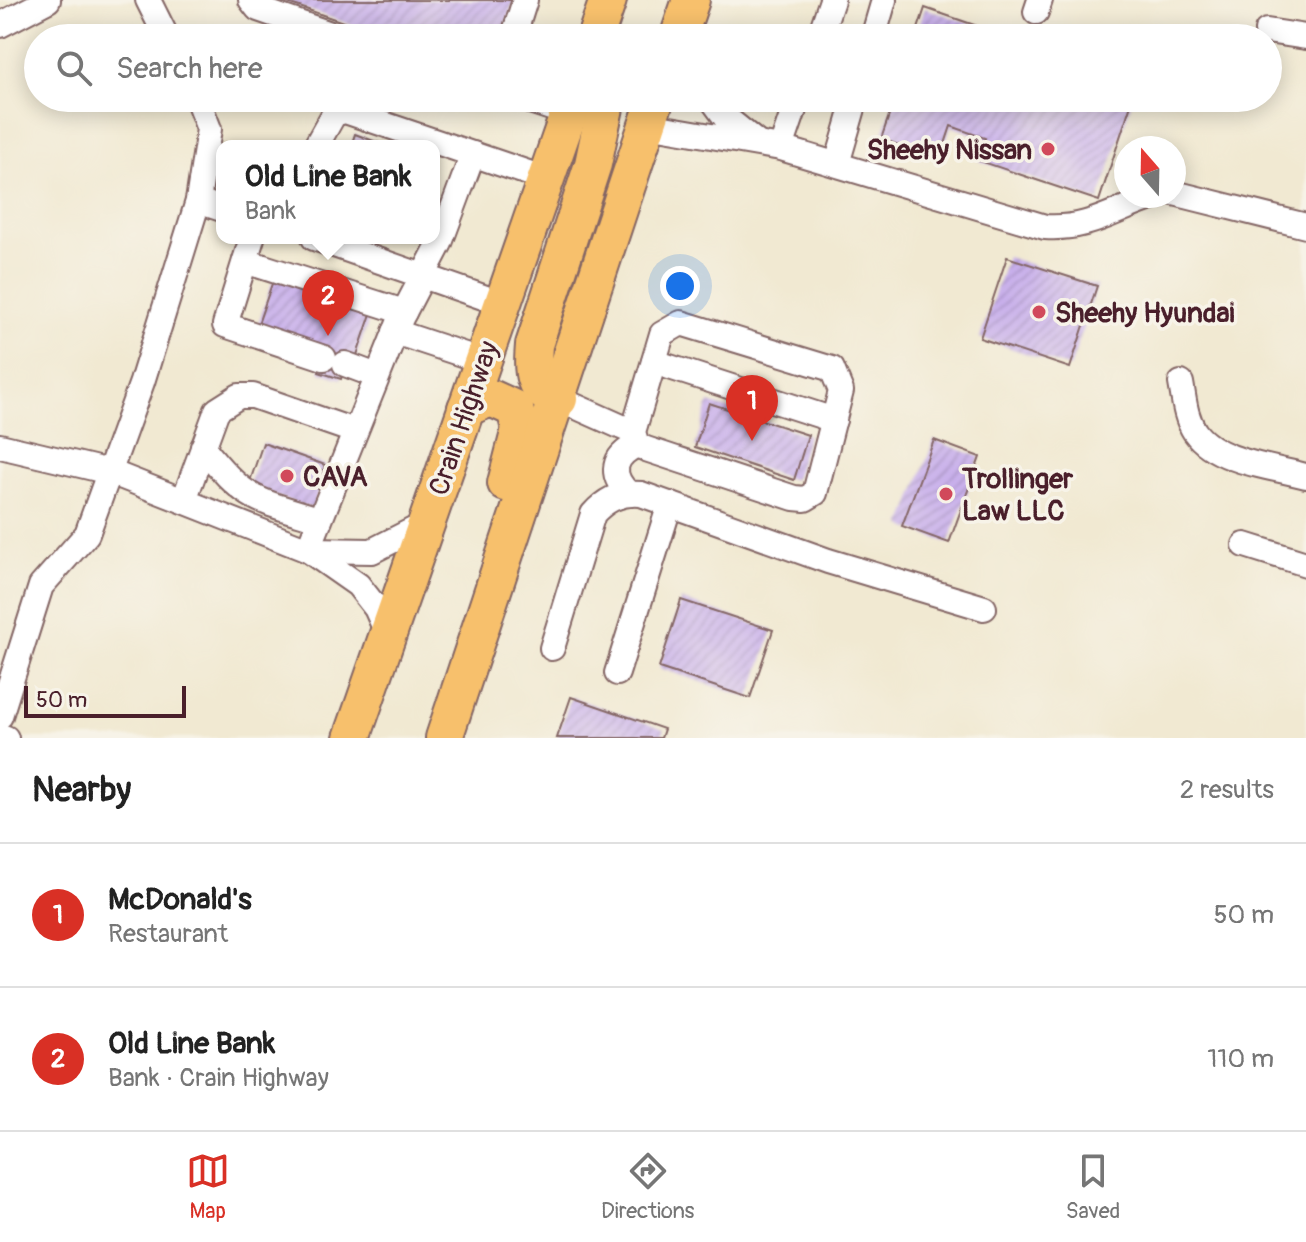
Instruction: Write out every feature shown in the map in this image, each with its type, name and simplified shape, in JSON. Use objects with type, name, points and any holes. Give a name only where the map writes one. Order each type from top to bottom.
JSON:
[{"type":"highway","points":[[600,24],[609,0]]},
{"type":"highway","points":[[609,0],[616,24]]},
{"type":"highway","points":[[683,24],[691,0]]},
{"type":"highway","name":"Crain Highway","points":[[352,738],[569,112]]},
{"type":"highway","points":[[559,399],[545,395],[536,383],[532,367],[534,345],[593,164],[604,112]]},
{"type":"highway","points":[[444,738],[652,112]]},
{"type":"highway","points":[[432,738],[520,429],[515,409],[506,404],[484,399],[466,408]]},
{"type":"street","points":[[0,25],[48,0]]},
{"type":"street","points":[[148,0],[160,24]]},
{"type":"street","points":[[251,0],[258,9],[301,24]]},
{"type":"street","points":[[517,24],[525,0]]},
{"type":"street","points":[[824,24],[832,0]]},
{"type":"street","points":[[877,24],[884,0]]},
{"type":"street","points":[[1282,33],[1306,37]]},
{"type":"street","points":[[0,716],[41,586],[87,534],[142,382],[198,201],[209,129],[202,112]]},
{"type":"street","points":[[319,140],[334,114],[341,112]]},
{"type":"street","points":[[348,112],[431,140]]},
{"type":"street","points":[[652,112],[1045,227],[1068,228],[1096,223],[1130,208]]},
{"type":"street","points":[[721,112],[770,146]]},
{"type":"street","points":[[770,146],[790,112]]},
{"type":"street","points":[[837,164],[852,112]]},
{"type":"street","points":[[440,143],[546,179]]},
{"type":"street","points":[[440,243],[473,154]]},
{"type":"street","points":[[1186,196],[1306,226]]},
{"type":"street","points":[[198,201],[216,207]]},
{"type":"street","points":[[332,244],[503,304]]},
{"type":"street","points":[[308,550],[400,322],[439,244]]},
{"type":"street","points":[[377,376],[225,325],[248,249],[483,361]]},
{"type":"street","points":[[559,399],[635,438],[794,498],[805,499],[815,493],[841,391],[832,369],[681,323],[662,334],[635,438],[616,464],[618,482],[628,493],[670,504],[828,561],[984,608]]},
{"type":"street","points":[[654,362],[834,420]]},
{"type":"street","points":[[1181,383],[1185,410],[1196,433],[1219,451],[1306,476]]},
{"type":"street","points":[[184,500],[217,410],[239,396],[253,396],[354,431]]},
{"type":"street","points":[[0,446],[110,472],[308,550],[358,585],[376,608],[388,635]]},
{"type":"street","points":[[203,447],[231,482],[252,498],[319,519]]},
{"type":"street","points":[[552,648],[593,514],[610,499],[628,493]]},
{"type":"street","points":[[617,673],[670,504]]},
{"type":"street","points":[[308,550],[372,551],[427,523]]},
{"type":"street","points":[[1245,545],[1306,564]]},
{"type":"building","points":[[279,0],[514,0],[506,24],[349,24]]},
{"type":"building","points":[[925,8],[971,24],[920,24]]},
{"type":"building","name":"Sheehy Nissan","points":[[890,112],[1128,112],[1120,136],[1114,136],[1114,156],[1099,201],[977,160],[985,138],[951,126],[940,159],[881,139]]},
{"type":"building","points":[[355,134],[371,140],[353,140]]},
{"type":"building","name":"Sheehy Hyundai","points":[[1007,257],[1097,286],[1070,368],[980,338]]},
{"type":"building","points":[[275,275],[373,308],[356,358],[348,356],[341,379],[319,372],[328,348],[258,324]]},
{"type":"building","points":[[709,403],[808,435],[794,480],[695,447]]},
{"type":"building","points":[[934,440],[980,457],[949,543],[902,526]]},
{"type":"building","name":"CAVA","points":[[263,443],[325,465],[313,509],[248,487]]},
{"type":"building","points":[[681,600],[773,630],[750,698],[659,668]]},
{"type":"building","points":[[571,697],[664,729],[661,738],[557,738]]},
{"type":"place","name":"Sheehy Nissan","points":[[1048,149]]},
{"type":"place","name":"Sheehy Hyundai","points":[[1039,312]]},
{"type":"place","name":"Old Line Bank","points":[[328,336]]},
{"type":"place","name":"McDonald's","points":[[752,441]]},
{"type":"place","name":"CAVA","points":[[287,476]]},
{"type":"place","name":"Trollinger Law LLC","points":[[946,494]]}]
